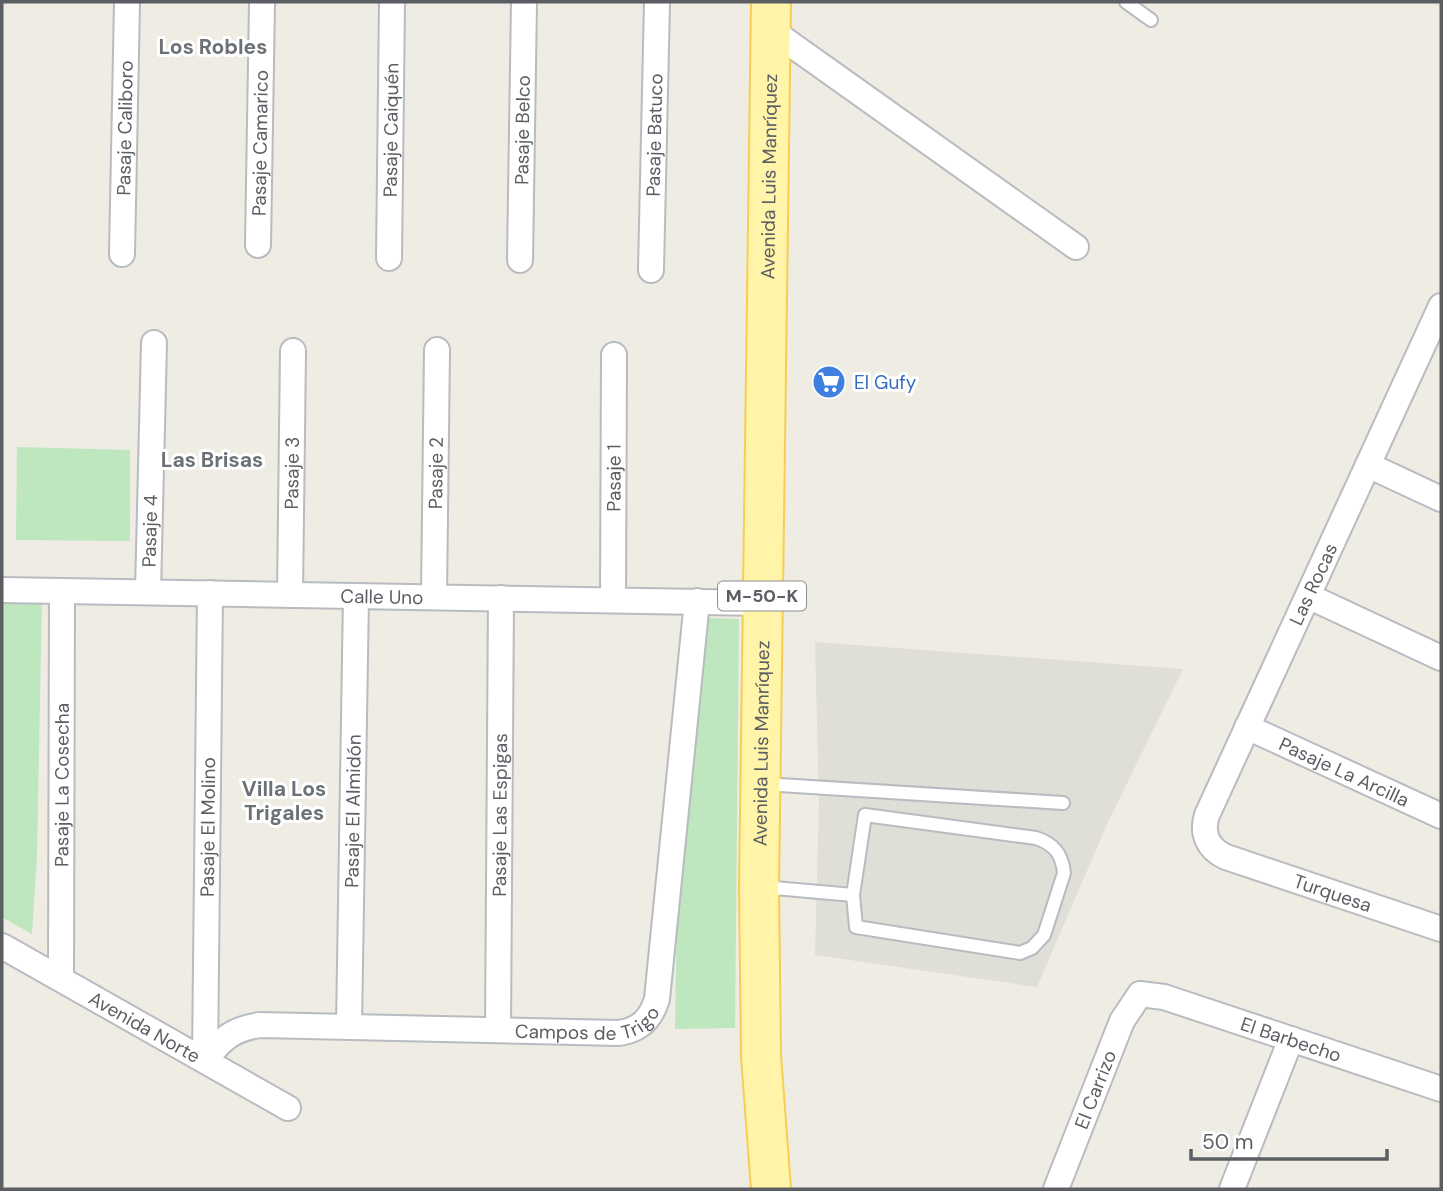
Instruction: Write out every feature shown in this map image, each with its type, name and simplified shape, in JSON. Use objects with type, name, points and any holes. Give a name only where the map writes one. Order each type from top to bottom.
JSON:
[{"type":"main road","name":"Avenida Luis Manríquez","points":[[771,16],[759,887],[761,1056],[771,1189]]},
{"type":"street","name":"Pasaje Caliboro","points":[[122,254],[127,2]]},
{"type":"street","name":"Pasaje Camarico","points":[[258,244],[262,2]]},
{"type":"street","name":"Pasaje Caiquén","points":[[388,258],[392,2]]},
{"type":"street","name":"Pasaje Belco","points":[[520,260],[524,2]]},
{"type":"street","name":"Pasaje Batuco","points":[[651,270],[657,2]]},
{"type":"street","points":[[771,16],[1076,247]]},
{"type":"street","name":"Las Rocas","points":[[1226,857],[1210,846],[1204,831],[1205,822],[1368,465],[1435,336],[1441,306]]},
{"type":"street","name":"Pasaje 4","points":[[148,592],[154,343]]},
{"type":"street","name":"Pasaje 2","points":[[434,597],[437,350]]},
{"type":"street","name":"Pasaje 3","points":[[290,595],[293,351]]},
{"type":"street","name":"Pasaje 1","points":[[613,600],[614,355]]},
{"type":"street","points":[[1368,465],[1441,499]]},
{"type":"street","name":"Calle Uno","points":[[2,590],[762,603]]},
{"type":"street","name":"Pasaje La Cosecha","points":[[61,979],[62,591]]},
{"type":"street","name":"Pasaje El Molino","points":[[205,1060],[210,593]]},
{"type":"street","name":"Pasaje El Almidón","points":[[349,1026],[356,596]]},
{"type":"street","points":[[1308,596],[1441,658]]},
{"type":"street","name":"Pasaje Las Espigas","points":[[498,1030],[501,598]]},
{"type":"street","name":"Campos de Trigo","points":[[205,1060],[224,1039],[243,1028],[260,1025],[619,1033],[639,1027],[653,1011],[657,999],[697,601]]},
{"type":"street","name":"Pasaje La Arcilla","points":[[1248,727],[1441,816]]},
{"type":"street","name":"Turquesa","points":[[1226,857],[1441,929]]},
{"type":"street","name":"Avenida Norte","points":[[2,946],[288,1108]]},
{"type":"street","name":"El Barbecho","points":[[1140,994],[1164,997],[1441,1088]]},
{"type":"street","name":"El Carrizo","points":[[1056,1189],[1122,1021],[1140,994]]},
{"type":"street","points":[[1232,1189],[1291,1039]]},
{"type":"lane","points":[[1126,2],[1151,20]]},
{"type":"lane","points":[[760,784],[1063,803]]},
{"type":"lane","points":[[865,815],[1036,838],[1053,846],[1063,863],[1062,883],[1044,935],[1032,948],[1020,953],[856,927],[853,895],[865,815]]},
{"type":"lane","points":[[759,887],[853,895]]},
{"type":"shaded area","points":[[815,642],[1183,669],[1108,822],[1037,987],[815,955],[819,802]]},
{"type":"green space","points":[[17,447],[130,450],[130,541],[16,540]]},
{"type":"green space","points":[[2,595],[42,596],[37,856],[32,934],[2,917]]},
{"type":"green space","points":[[682,617],[739,619],[735,1028],[675,1029]]},
{"type":"place","name":"El Gufy","points":[[829,382]]},
{"type":"district","name":"Los Robles","points":[[213,47]]},
{"type":"district","name":"Las Brisas","points":[[212,460]]},
{"type":"district","name":"Villa Los Trigales","points":[[284,801]]}]
